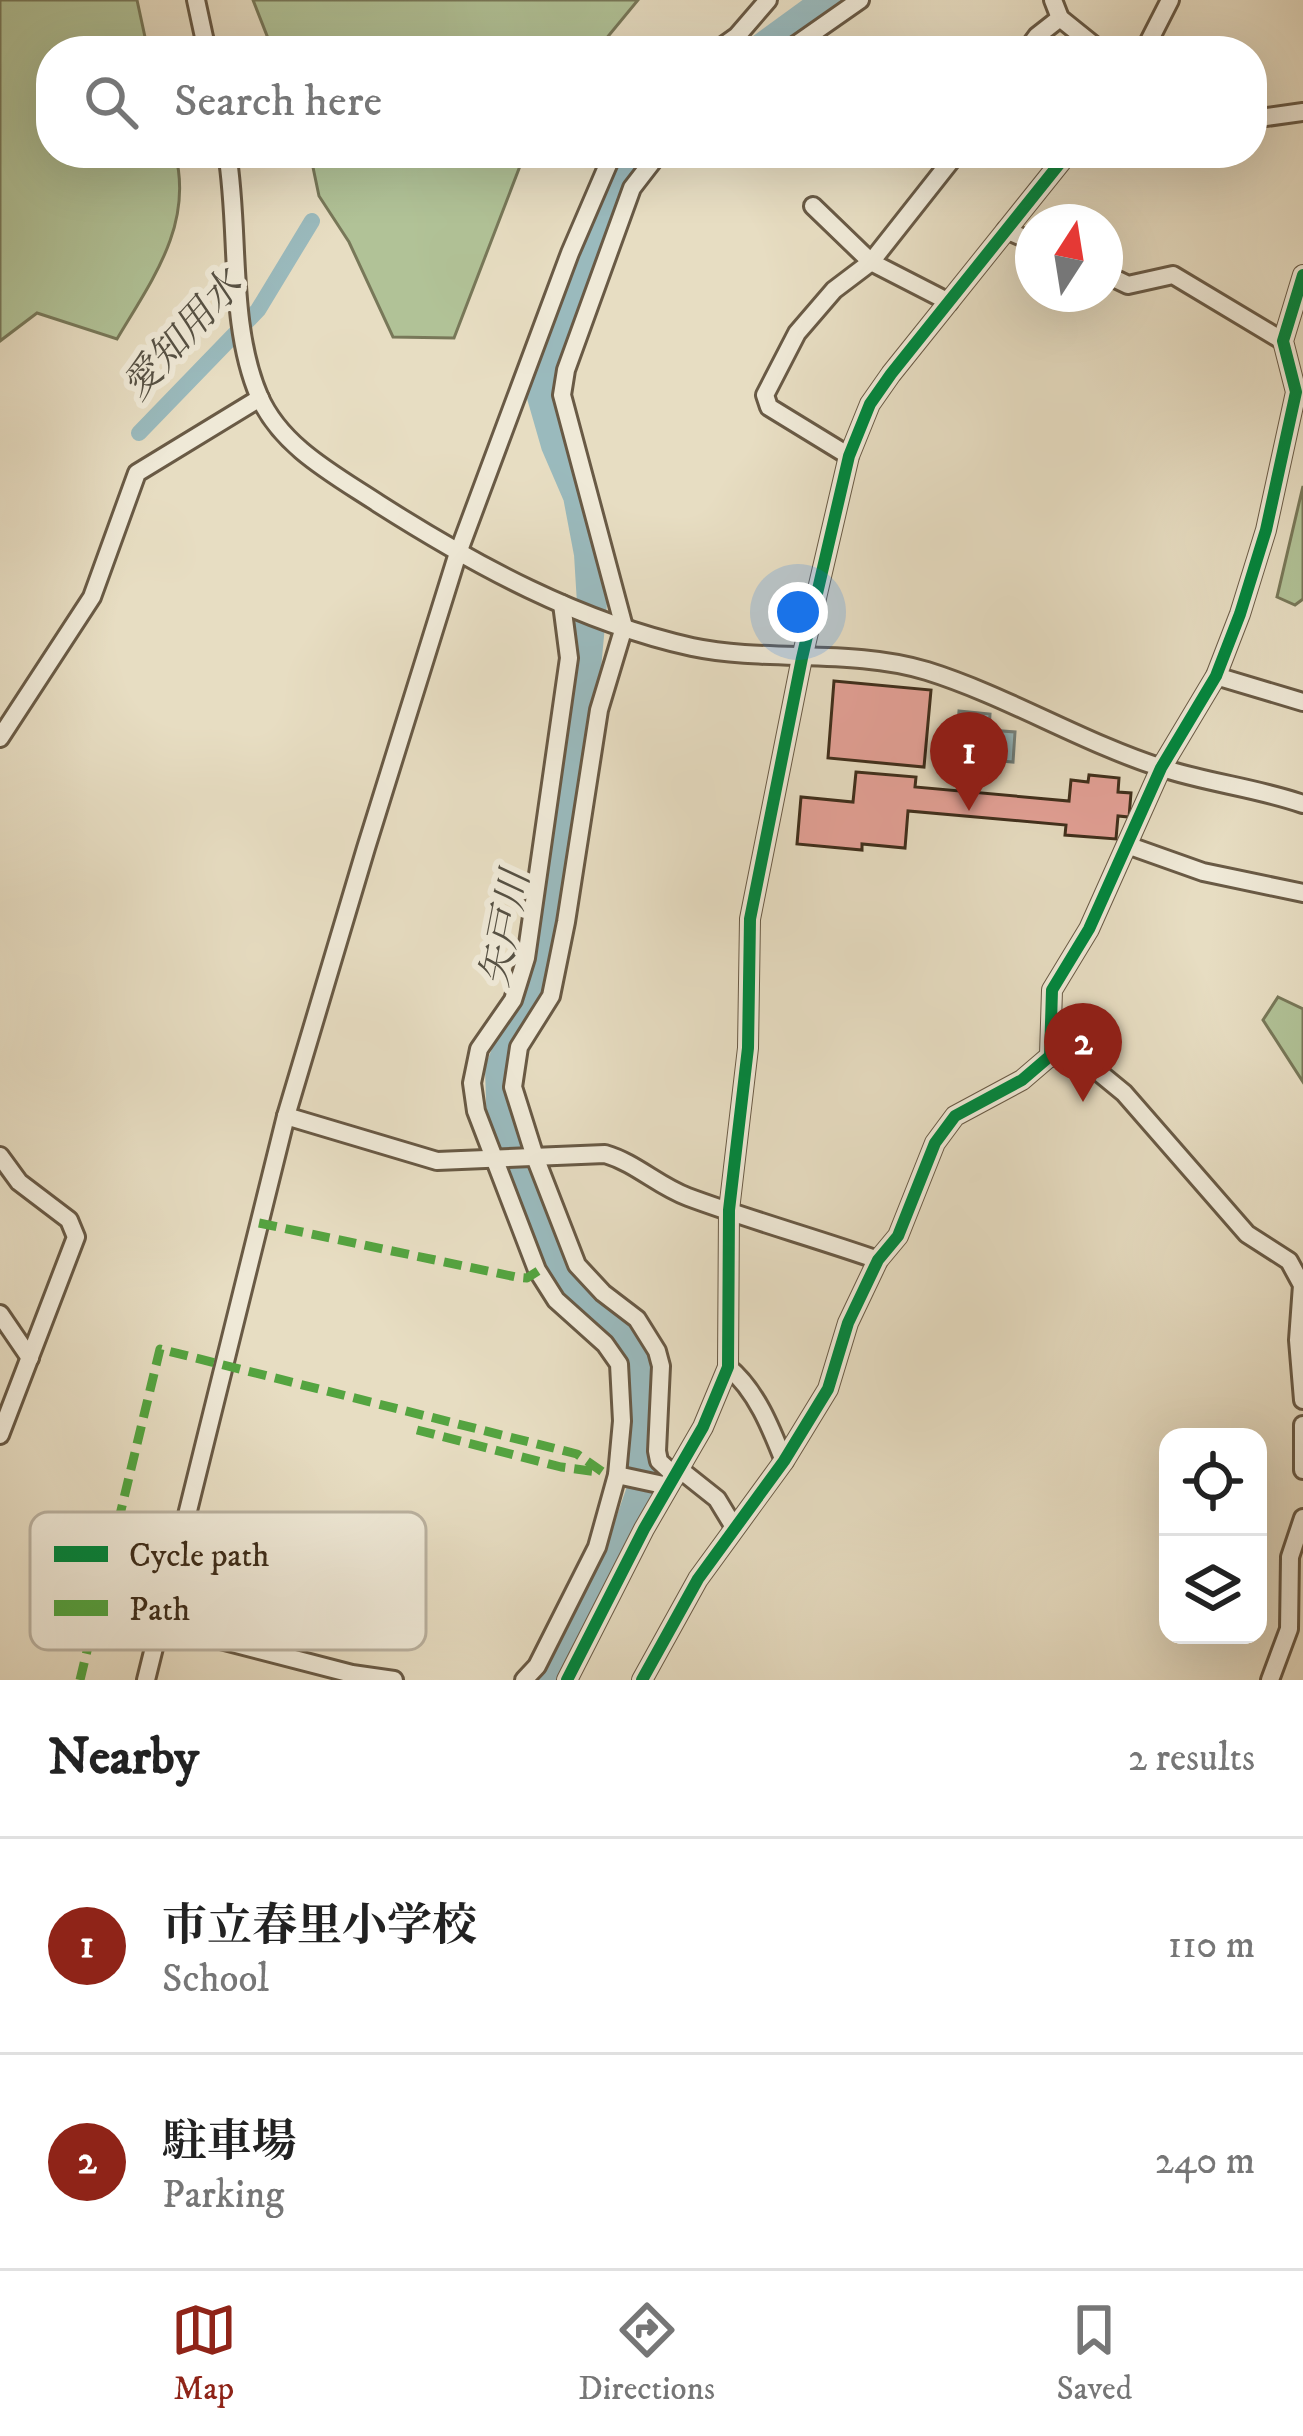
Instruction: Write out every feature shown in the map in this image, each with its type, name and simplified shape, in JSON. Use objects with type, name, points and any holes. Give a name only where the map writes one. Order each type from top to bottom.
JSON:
[{"type":"street","points":[[196,0],[204,36]]},
{"type":"street","points":[[737,36],[767,0]]},
{"type":"street","points":[[808,36],[860,0]]},
{"type":"street","points":[[1152,36],[1170,0]]},
{"type":"street","points":[[1036,36],[1056,9],[1085,36]]},
{"type":"street","points":[[1267,117],[1303,112]]},
{"type":"street","points":[[228,168],[238,292],[260,398],[299,451],[458,553],[562,604],[618,625],[691,646],[923,670],[1161,768],[1303,804]]},
{"type":"street","points":[[188,1512],[286,1116],[458,553],[607,168]]},
{"type":"street","points":[[647,168],[632,188],[578,331],[562,395],[618,625],[550,996],[519,1047],[513,1087],[577,1265],[603,1293],[638,1319],[657,1351],[661,1366],[659,1461],[673,1476],[717,1499],[734,1527]]},
{"type":"street","points":[[849,456],[769,407],[765,395],[797,333],[834,290],[871,262],[945,168]]},
{"type":"street","points":[[567,1680],[719,1395],[728,1367],[729,1210],[748,1048],[750,919],[802,658],[849,456],[870,404],[1056,168]]},
{"type":"street","points":[[813,206],[871,262],[949,302]]},
{"type":"street","points":[[1006,230],[1015,234]]},
{"type":"street","points":[[1123,283],[1173,275],[1283,341]]},
{"type":"street","points":[[1050,1056],[1052,990],[1089,929],[1161,768],[1216,676],[1266,530],[1296,392],[1283,341],[1303,275]]},
{"type":"street","points":[[0,738],[92,597],[137,473],[260,398]]},
{"type":"street","points":[[524,1680],[537,1666],[588,1570],[617,1475],[622,1421],[619,1364],[605,1344],[556,1300],[537,1270],[492,1159],[472,1083],[479,1049],[514,1000],[526,958],[569,658],[562,604]]},
{"type":"street","points":[[1216,676],[1303,702]]},
{"type":"street","points":[[1127,845],[1203,872],[1303,893]]},
{"type":"street","points":[[642,1680],[698,1579],[784,1461],[828,1389],[848,1323],[878,1259],[898,1236],[935,1143],[955,1116],[1022,1080],[1050,1056],[1084,1060],[1124,1093],[1246,1234],[1288,1262],[1302,1286],[1303,1400]]},
{"type":"street","points":[[286,1116],[437,1161],[605,1154],[629,1161],[658,1185],[878,1259]]},
{"type":"street","points":[[0,1156],[19,1182],[70,1220],[76,1237],[0,1435]]},
{"type":"street","points":[[0,1314],[30,1358]]},
{"type":"street","points":[[728,1367],[758,1404],[784,1461]]},
{"type":"street","points":[[1303,1425],[1303,1470]]},
{"type":"street","points":[[617,1475],[673,1476]]},
{"type":"street","points":[[1270,1680],[1289,1629],[1290,1557],[1303,1518]]},
{"type":"street","points":[[146,1680],[154,1650]]},
{"type":"street","points":[[260,1650],[394,1680]]},
{"type":"green space","points":[[0,0],[137,0],[145,36],[36,36],[36,168],[177,168],[179,204],[166,250],[117,339],[37,313],[0,341]]},
{"type":"green space","points":[[253,0],[638,0],[608,36],[267,36]]},
{"type":"green space","points":[[313,168],[519,168],[454,338],[393,337],[349,242],[319,196]]},
{"type":"green space","points":[[1303,486],[1303,599],[1295,605],[1277,597]]},
{"type":"green space","points":[[1278,997],[1303,1009],[1303,1082],[1263,1020]]},
{"type":"water","points":[[959,711],[990,714],[989,730],[1015,732],[1013,762],[955,757]]},
{"type":"building","points":[[834,681],[931,690],[924,767],[828,758]]},
{"type":"building","points":[[856,772],[916,777],[915,787],[1069,801],[1071,780],[1088,782],[1089,775],[1119,778],[1118,792],[1131,793],[1129,817],[1118,816],[1116,839],[1065,835],[1066,825],[908,811],[905,848],[797,844],[801,797],[853,802]]},
{"type":"waterway","name":"矢戸川","points":[[779,36],[828,0]]},
{"type":"waterway","name":"矢戸川","points":[[553,1680],[619,1555],[642,1489],[644,1379],[633,1344],[567,1287],[502,1131],[500,1069],[514,1034],[541,991],[583,701],[592,603],[578,496],[556,445],[539,386],[576,306],[613,195],[633,168]]},
{"type":"waterway","name":"愛知用水","points":[[139,433],[258,310],[312,221]]},
{"type":"marked path","points":[[259,1223],[516,1277],[527,1278],[538,1271]]},
{"type":"marked path","points":[[121,1512],[160,1349],[577,1454],[604,1473]]},
{"type":"marked path","points":[[417,1430],[598,1472]]},
{"type":"marked path","points":[[80,1680],[87,1650]]},
{"type":"cycle path","points":[[567,1680],[644,1529],[703,1427],[728,1367],[729,1210],[748,1048],[750,919],[802,658],[849,456],[870,404],[891,374],[1056,168]]},
{"type":"cycle path","points":[[642,1680],[698,1579],[784,1461],[828,1389],[848,1323],[878,1260],[898,1236],[935,1143],[955,1116],[1022,1080],[1050,1056],[1052,990],[1089,929],[1161,768],[1216,676],[1240,614],[1266,530],[1296,392],[1283,341],[1303,275]]},
{"type":"place","name":"市立春里小学校","points":[[969,811]]},
{"type":"place","name":"駐車場","points":[[1083,1102]]}]
